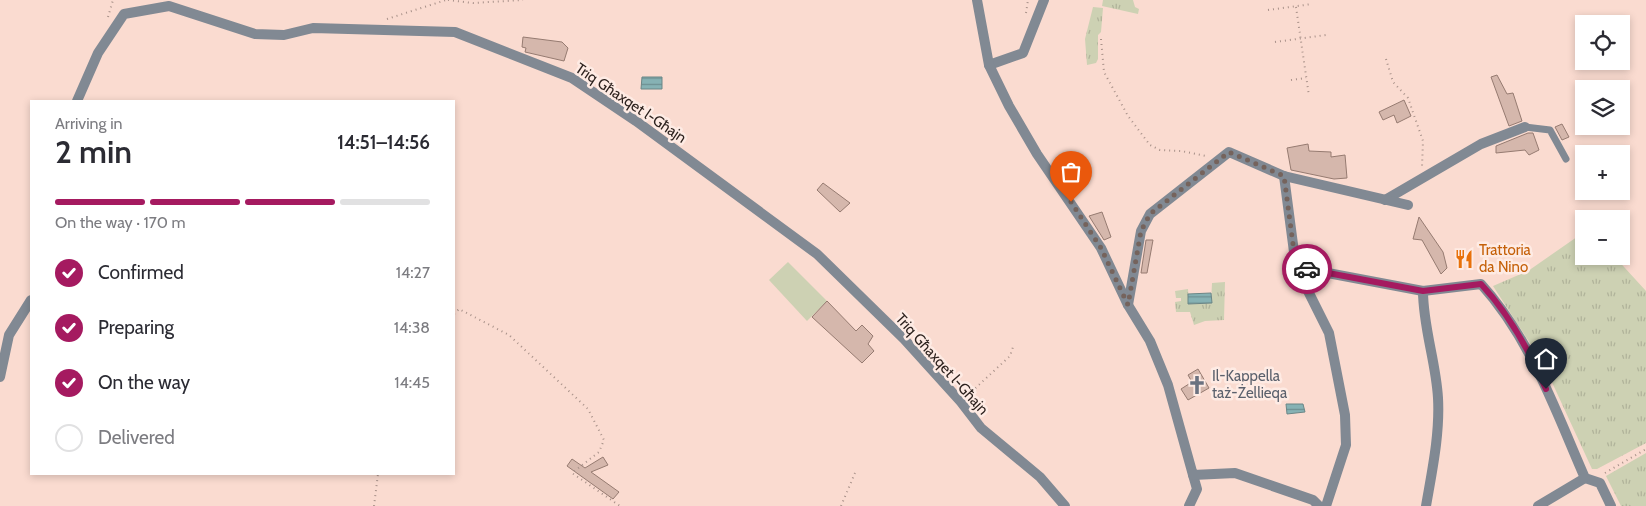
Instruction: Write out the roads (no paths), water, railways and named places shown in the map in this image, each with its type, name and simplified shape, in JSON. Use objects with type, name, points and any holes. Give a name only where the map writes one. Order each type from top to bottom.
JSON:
[{"type":"street","points":[[977,0],[989,65],[1009,106],[1037,154],[1101,248],[1128,305],[1150,341],[1168,385],[1197,489],[1189,506]]},
{"type":"street","points":[[989,65],[1023,53],[1044,0]]},
{"type":"street","name":"Triq Għaxqet l-Għajn","points":[[78,100],[98,54],[124,14],[169,6],[255,34],[284,35],[313,28],[455,32],[572,78],[636,121],[817,254],[904,338],[961,402],[981,428],[1040,477],[1065,506]]},
{"type":"street","points":[[1385,200],[1421,177],[1481,144],[1525,127]]},
{"type":"street","points":[[1128,305],[1141,231],[1150,214],[1229,152],[1284,176],[1408,205]]},
{"type":"street","points":[[1284,176],[1296,267],[1329,333],[1345,415],[1346,445],[1326,506]]},
{"type":"street","points":[[1296,267],[1423,291],[1481,284],[1499,304],[1538,371],[1585,478],[1600,483],[1611,506]]},
{"type":"street","points":[[1423,291],[1423,310],[1434,358],[1438,400],[1434,464],[1426,506]]},
{"type":"street","points":[[0,377],[9,335],[30,302]]},
{"type":"street","points":[[1193,475],[1235,473],[1313,500],[1319,506]]},
{"type":"street","points":[[1538,506],[1585,478]]},
{"type":"lane","points":[[1525,127],[1550,130],[1566,159]]},
{"type":"water","points":[[642,77],[662,77],[662,89],[641,89]]},
{"type":"water","points":[[1211,293],[1212,303],[1188,304],[1188,294]]},
{"type":"water","points":[[1286,404],[1303,404],[1305,412],[1287,414]]},
{"type":"place","name":"Trattoria da Nino","points":[[1464,259]]},
{"type":"place","name":"Il-Kappella taż-Żellieqa","points":[[1197,385]]}]
